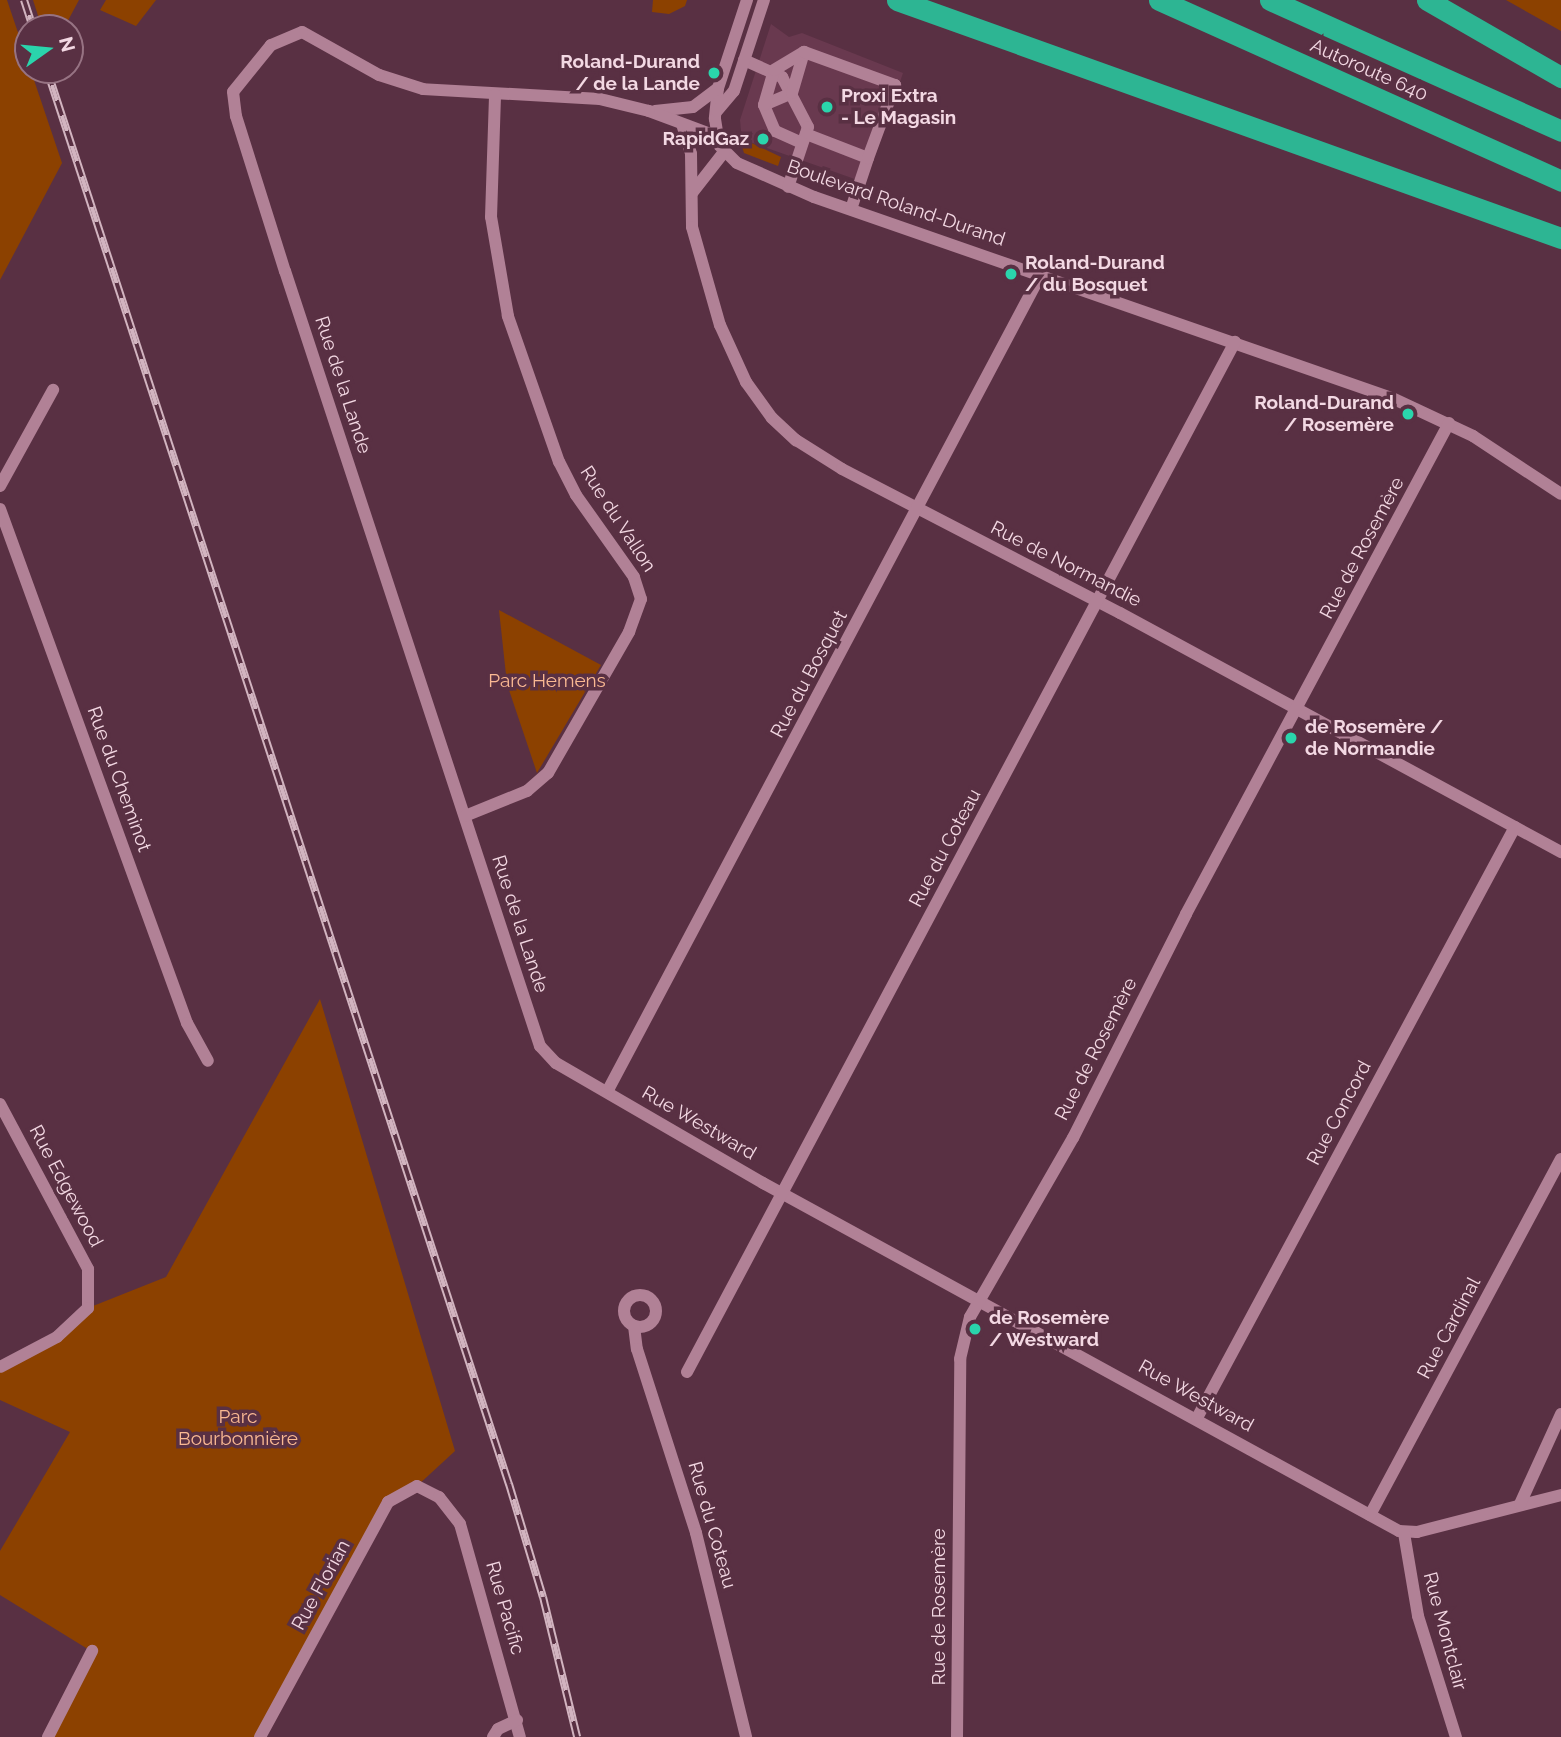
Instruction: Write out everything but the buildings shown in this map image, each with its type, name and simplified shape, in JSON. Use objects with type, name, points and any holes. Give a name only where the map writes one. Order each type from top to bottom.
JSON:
[{"type":"highway","points":[[897,0],[1561,238]]},
{"type":"highway","name":"Autoroute 640","points":[[1159,0],[1561,180]]},
{"type":"highway","name":"Autoroute 640","points":[[1270,0],[1561,131]]},
{"type":"highway","points":[[1427,0],[1561,77]]},
{"type":"street","points":[[691,194],[724,152],[716,136],[718,88],[747,0]]},
{"type":"street","points":[[717,111],[734,91],[764,0]]},
{"type":"street","name":"Rue de la Lande","points":[[607,1092],[556,1063],[540,1046],[285,271],[233,97],[240,79],[261,55],[281,37],[297,32],[313,34],[369,69],[407,85],[450,94],[570,95],[649,111],[716,136]]},
{"type":"street","points":[[804,52],[774,70],[764,105],[775,131],[868,158]]},
{"type":"street","points":[[792,93],[804,52]]},
{"type":"street","points":[[804,52],[895,85],[851,209]]},
{"type":"street","points":[[744,60],[774,70],[792,93],[808,127],[788,187]]},
{"type":"street","name":"Rue de la Lande","points":[[649,111],[693,107],[718,88]]},
{"type":"street","points":[[764,105],[792,93]]},
{"type":"street","name":"Rue du Vallon","points":[[465,816],[527,791],[548,772],[629,632],[641,599],[634,577],[564,474],[509,316],[491,218],[495,95]]},
{"type":"street","name":"Rue de Normandie","points":[[682,124],[690,147],[692,227],[709,289],[733,357],[755,396],[807,447],[1561,852]]},
{"type":"street","name":"Boulevard Roland-Durand","points":[[724,152],[788,187],[1383,394],[1448,423],[1561,494]]},
{"type":"street","name":"Rue du Bosquet","points":[[607,1092],[919,509],[1041,274]]},
{"type":"street","name":"Rue du Coteau","points":[[687,1372],[1100,603],[1235,342]]},
{"type":"street","points":[[0,486],[53,390]]},
{"type":"street","name":"Rue de Rosemère","points":[[957,1737],[960,1359],[965,1331],[978,1300],[1073,1138],[1448,423]]},
{"type":"street","name":"Rue du Cheminot","points":[[0,509],[187,1023],[208,1061]]},
{"type":"street","name":"Rue Concord","points":[[1197,1419],[1515,827]]},
{"type":"street","name":"Rue Westward","points":[[607,1092],[782,1193],[1404,1533]]},
{"type":"street","name":"Rue Edgewood","points":[[0,1104],[88,1269],[88,1308],[57,1337],[0,1367]]},
{"type":"street","name":"Rue Cardinal","points":[[1370,1515],[1561,1159]]},
{"type":"street","name":"Rue du Coteau","points":[[634,1326],[637,1349],[699,1543],[746,1737]]},
{"type":"street","points":[[1520,1504],[1561,1414]]},
{"type":"street","name":"Rue Florian","points":[[260,1737],[388,1502],[417,1486],[439,1497]]},
{"type":"street","points":[[1404,1533],[1561,1495]]},
{"type":"street","name":"Rue Pacific","points":[[439,1497],[460,1524],[520,1737]]},
{"type":"street","name":"Rue Montclair","points":[[1404,1533],[1414,1601],[1456,1737]]},
{"type":"street","points":[[48,1737],[92,1651]]},
{"type":"street","points":[[493,1737],[498,1729],[517,1720]]},
{"type":"shaded area","points":[[771,24],[789,37],[802,33],[903,73],[866,183],[750,142],[741,131],[740,120]]},
{"type":"green space","points":[[0,0],[7,0],[14,21],[14,84],[35,84],[62,163],[0,280]]},
{"type":"green space","points":[[33,0],[79,0],[72,14],[38,14]]},
{"type":"green space","points":[[106,0],[156,0],[136,26],[100,10]]},
{"type":"green space","points":[[653,0],[687,0],[685,6],[669,14],[652,12]]},
{"type":"green space","points":[[1506,0],[1561,0],[1561,31]]},
{"type":"green space","points":[[739,137],[781,157],[778,166],[744,153]]},
{"type":"green space","name":"Parc Hemens","points":[[499,610],[601,665],[537,773],[507,684]]},
{"type":"green space","name":"Parc Bourbonnière","points":[[320,999],[455,1451],[417,1486],[388,1502],[260,1737],[48,1737],[91,1651],[0,1595],[0,1551],[70,1432],[0,1400],[0,1367],[57,1337],[88,1308],[166,1277]]},
{"type":"railway","points":[[24,0],[28,14]]},
{"type":"railway","points":[[52,84],[509,1484],[543,1597],[577,1737]]},
{"type":"place","name":"Roland-Durand / de la Lande","points":[[714,73]]},
{"type":"place","name":"Proxi Extra - Le Magasin","points":[[827,107]]},
{"type":"place","name":"RapidGaz","points":[[763,139]]},
{"type":"place","name":"Roland-Durand / du Bosquet","points":[[1011,274]]},
{"type":"place","name":"Roland-Durand / Rosemère","points":[[1408,414]]},
{"type":"place","name":"de Rosemère / de Normandie","points":[[1291,738]]},
{"type":"place","name":"de Rosemère / Westward","points":[[975,1329]]}]
